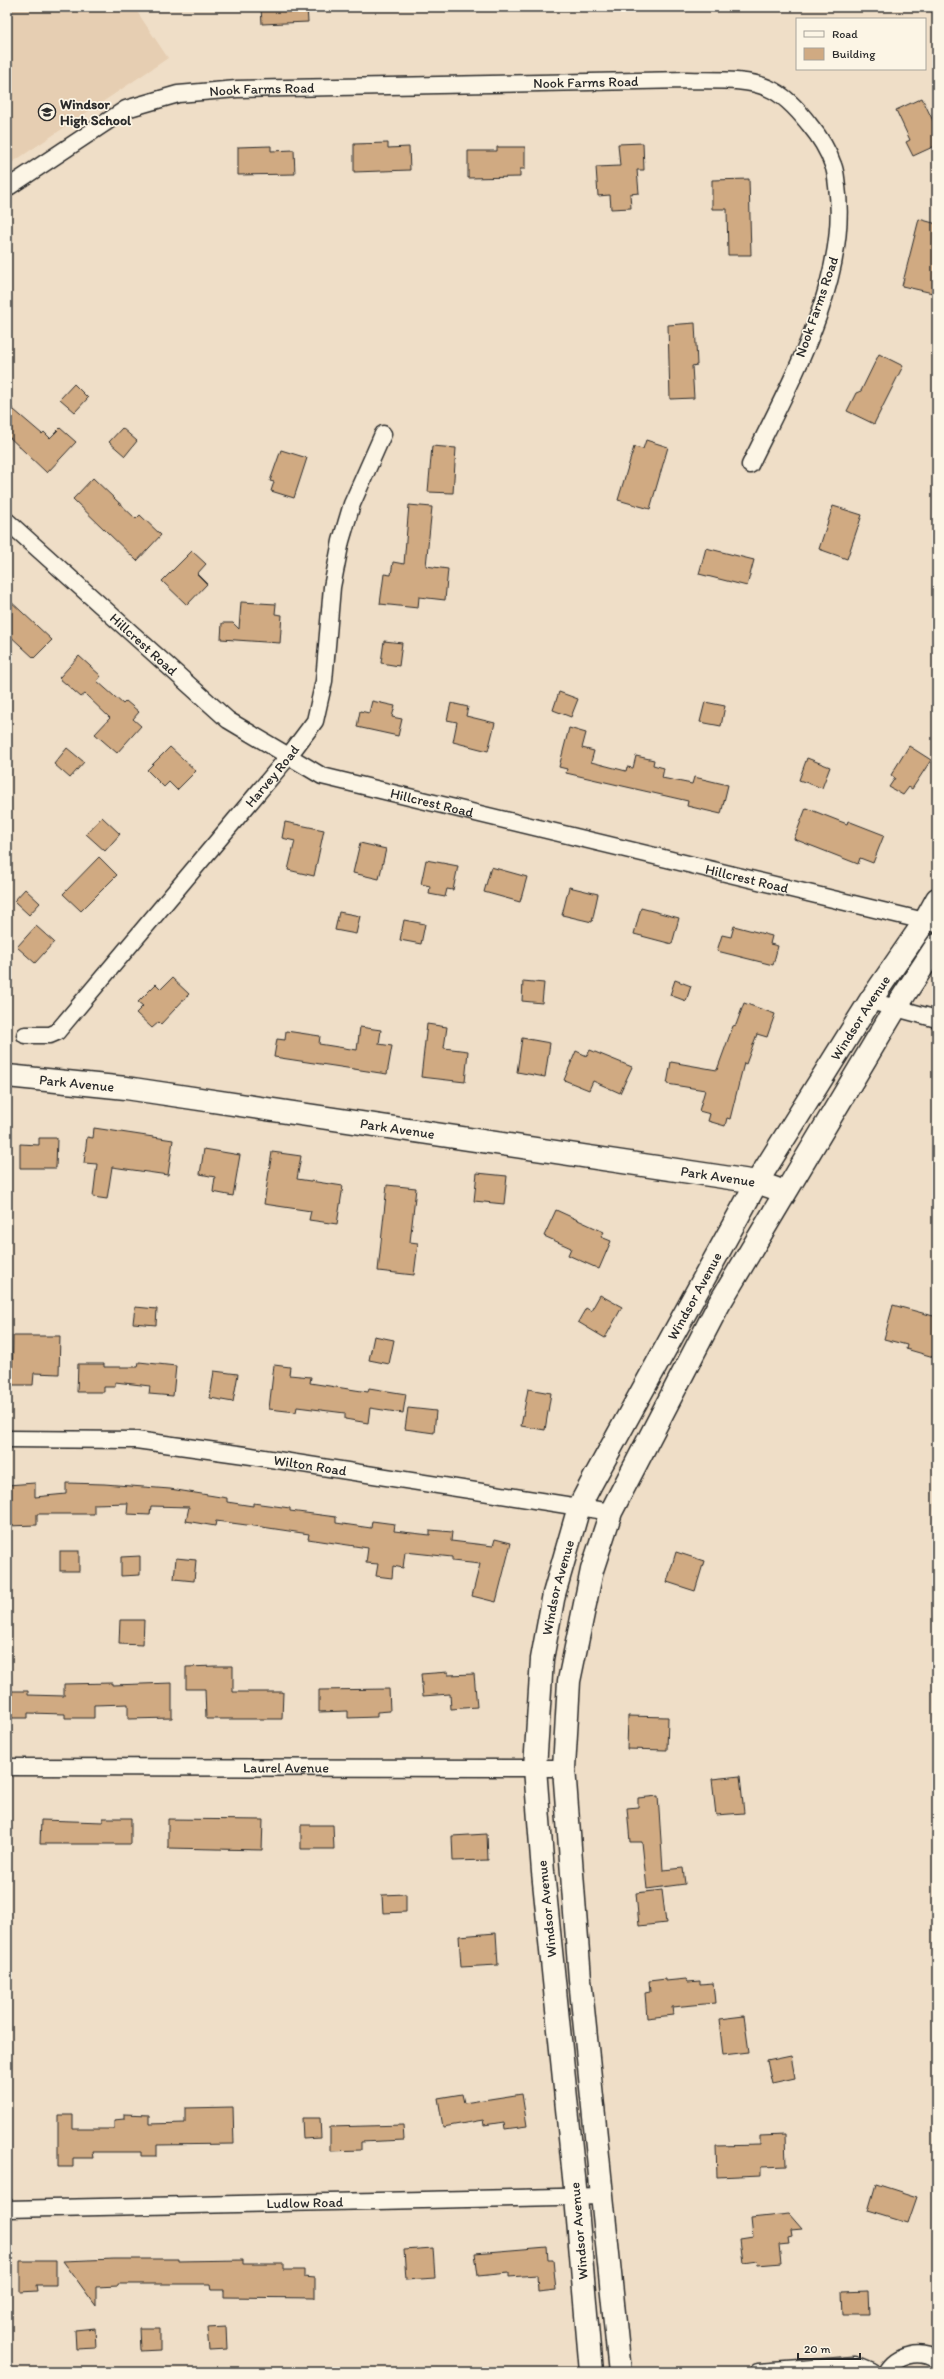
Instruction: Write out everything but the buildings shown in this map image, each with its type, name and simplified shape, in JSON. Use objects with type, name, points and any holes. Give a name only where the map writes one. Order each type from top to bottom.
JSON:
[{"type":"main road","name":"Windsor Avenue","points":[[591,2372],[576,2197],[543,1872],[535,1768],[542,1659],[554,1594],[579,1507],[757,1182],[870,1001],[931,923],[937,898]]},
{"type":"main road","name":"Windsor Avenue","points":[[620,2372],[604,2196],[580,1979],[564,1768],[569,1681],[592,1570],[611,1512],[719,1304],[785,1192],[937,944]]},
{"type":"main road","name":"Park Avenue","points":[[7,1076],[126,1088],[757,1182],[785,1192]]},
{"type":"street","name":"Nook Farms Road","points":[[7,188],[126,109],[178,94],[237,89],[687,80],[735,81],[768,88],[794,106],[820,136],[834,166],[838,199],[838,232],[834,262],[810,338],[750,465]]},
{"type":"street","name":"Harvey Road","points":[[26,1035],[50,1035],[56,1032],[288,757],[315,721],[324,681],[332,587],[341,542],[352,504],[382,434]]},
{"type":"street","name":"Hillcrest Road","points":[[7,521],[228,720],[322,776],[931,923]]},
{"type":"street","points":[[870,1001],[937,1019]]},
{"type":"street","name":"Wilton Road","points":[[7,1439],[136,1440],[611,1512]]},
{"type":"street","name":"Laurel Avenue","points":[[7,1767],[564,1768]]},
{"type":"street","name":"Ludlow Road","points":[[7,2209],[604,2196]]},
{"type":"street","points":[[886,2372],[899,2359],[910,2355],[922,2354],[937,2360]]},
{"type":"street","points":[[758,2372],[855,2365],[872,2372]]},
{"type":"shaded area","name":"Windsor High School","points":[[7,7],[134,7],[168,58],[7,166]]},
{"type":"place","name":"Windsor High School","points":[[47,112]]}]
